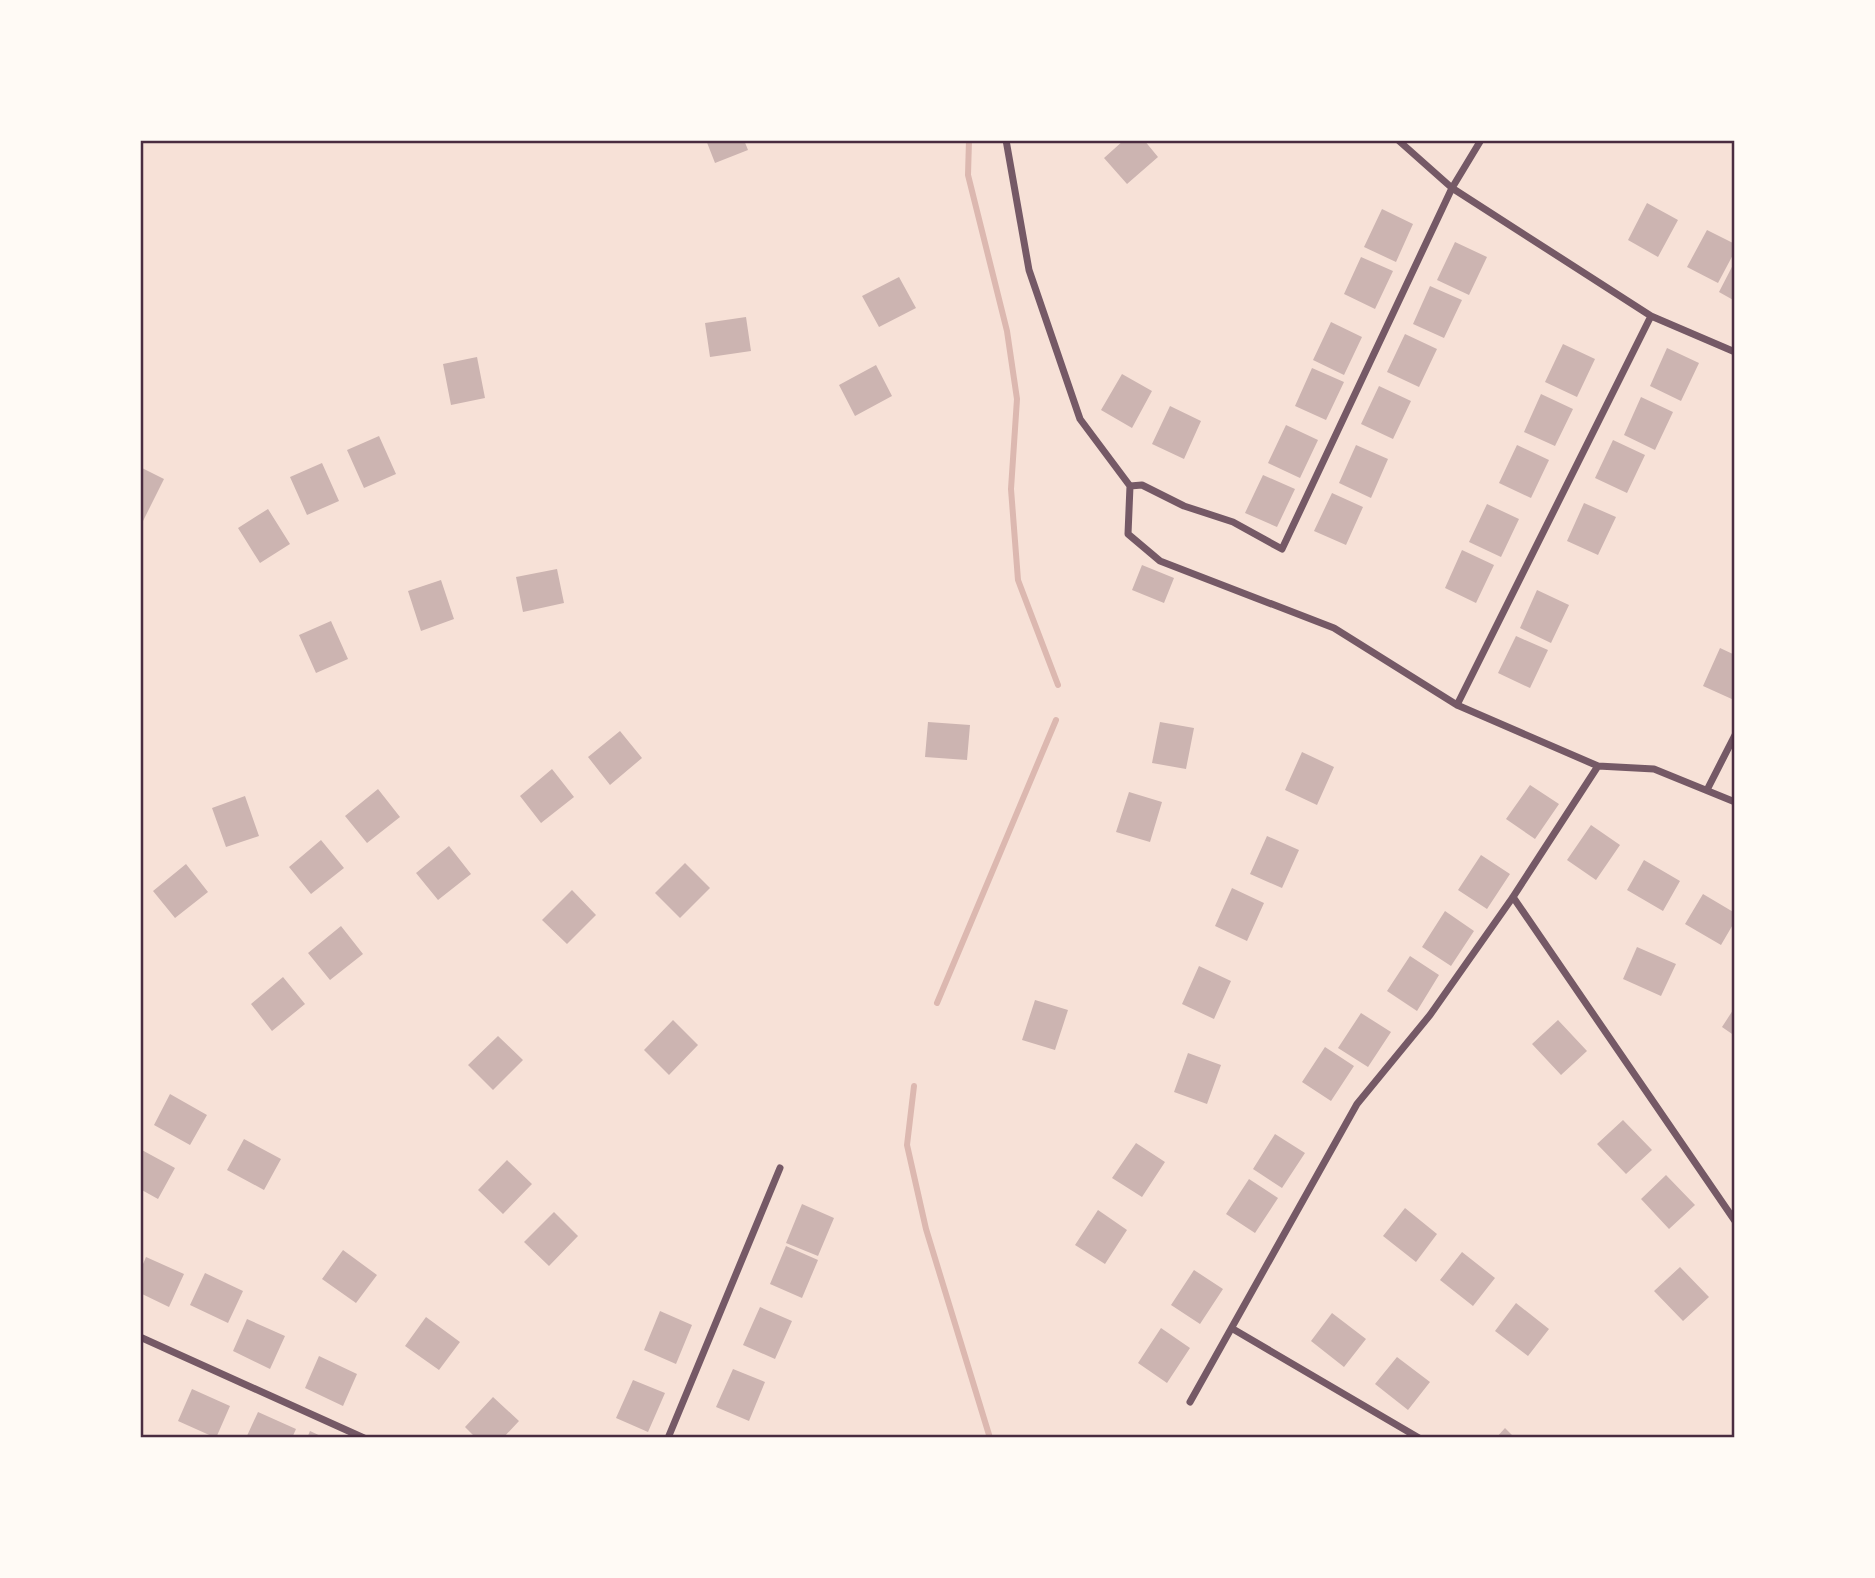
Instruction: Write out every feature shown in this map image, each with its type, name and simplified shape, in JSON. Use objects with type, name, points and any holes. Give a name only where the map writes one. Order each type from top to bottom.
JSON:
[{"type":"street","points":[[1006,140],[1029,270],[1080,419],[1130,486],[1128,534],[1160,561],[1334,628],[1457,705],[1598,766],[1654,769],[1735,802]]},
{"type":"street","points":[[1398,140],[1452,188],[1651,316],[1735,352]]},
{"type":"street","points":[[1130,486],[1142,485],[1184,506],[1233,522],[1282,549],[1452,188],[1481,140]]},
{"type":"street","points":[[1457,705],[1651,316]]},
{"type":"street","points":[[1707,790],[1735,734]]},
{"type":"street","points":[[1190,1402],[1357,1104],[1430,1016],[1513,897],[1598,766]]},
{"type":"street","points":[[1513,897],[1735,1222]]},
{"type":"street","points":[[668,1438],[780,1168]]},
{"type":"street","points":[[1233,1329],[1419,1438]]},
{"type":"street","points":[[140,1337],[364,1438]]},
{"type":"building","points":[[706,140],[744,140],[748,150],[715,163]]},
{"type":"building","points":[[1124,140],[1144,140],[1158,157],[1127,184],[1104,158]]},
{"type":"building","points":[[1647,203],[1678,220],[1658,257],[1628,240]]},
{"type":"building","points":[[1382,209],[1413,224],[1396,262],[1364,247]]},
{"type":"building","points":[[1707,230],[1735,244],[1735,251],[1718,283],[1687,267]]},
{"type":"building","points":[[1455,242],[1487,257],[1469,295],[1437,280]]},
{"type":"building","points":[[1361,257],[1393,271],[1375,309],[1344,294]]},
{"type":"building","points":[[1735,261],[1735,301],[1719,292]]},
{"type":"building","points":[[899,277],[916,308],[879,327],[862,296]]},
{"type":"building","points":[[1430,286],[1462,300],[1444,338],[1413,324]]},
{"type":"building","points":[[746,317],[751,351],[710,357],[705,323]]},
{"type":"building","points":[[1331,322],[1362,337],[1344,375],[1313,360]]},
{"type":"building","points":[[1405,334],[1437,349],[1419,387],[1387,372]]},
{"type":"building","points":[[1563,344],[1595,359],[1577,397],[1545,382]]},
{"type":"building","points":[[1667,348],[1699,363],[1681,401],[1650,386]]},
{"type":"building","points":[[477,357],[485,398],[451,405],[443,364]]},
{"type":"building","points":[[876,365],[892,396],[855,416],[839,385]]},
{"type":"building","points":[[1312,368],[1344,382],[1326,420],[1295,406]]},
{"type":"building","points":[[1122,374],[1152,391],[1132,428],[1101,410]]},
{"type":"building","points":[[1379,386],[1411,401],[1393,439],[1361,424]]},
{"type":"building","points":[[1541,394],[1573,409],[1555,446],[1524,432]]},
{"type":"building","points":[[1641,397],[1673,412],[1655,450],[1624,435]]},
{"type":"building","points":[[1170,406],[1201,421],[1184,459],[1152,444]]},
{"type":"building","points":[[1286,425],[1318,440],[1300,478],[1268,463]]},
{"type":"building","points":[[379,436],[396,474],[364,488],[347,450]]},
{"type":"building","points":[[1613,440],[1645,455],[1627,493],[1595,478]]},
{"type":"building","points":[[1356,445],[1388,459],[1371,498],[1339,483]]},
{"type":"building","points":[[1517,445],[1549,460],[1531,498],[1499,483]]},
{"type":"building","points":[[322,463],[339,501],[307,515],[290,477]]},
{"type":"building","points":[[140,467],[164,479],[140,527]]},
{"type":"building","points":[[1263,475],[1295,489],[1277,527],[1245,513]]},
{"type":"building","points":[[1332,493],[1363,507],[1346,545],[1314,531]]},
{"type":"building","points":[[1584,503],[1616,517],[1598,555],[1567,541]]},
{"type":"building","points":[[1487,504],[1519,519],[1501,557],[1469,542]]},
{"type":"building","points":[[268,509],[290,544],[260,563],[238,528]]},
{"type":"building","points":[[1462,550],[1494,565],[1476,603],[1445,588]]},
{"type":"building","points":[[1142,565],[1174,578],[1164,603],[1132,590]]},
{"type":"building","points":[[557,569],[564,603],[523,612],[516,577]]},
{"type":"building","points":[[441,580],[454,619],[421,631],[408,591]]},
{"type":"building","points":[[1537,590],[1569,605],[1551,643],[1520,628]]},
{"type":"building","points":[[331,621],[348,659],[316,673],[299,635]]},
{"type":"building","points":[[1516,636],[1548,650],[1530,688],[1498,673]]},
{"type":"building","points":[[1720,648],[1735,655],[1734,700],[1703,686]]},
{"type":"building","points":[[928,722],[970,725],[967,760],[925,757]]},
{"type":"building","points":[[1160,722],[1194,728],[1186,769],[1152,763]]},
{"type":"building","points":[[620,731],[642,758],[610,785],[588,757]]},
{"type":"building","points":[[1302,752],[1334,767],[1317,805],[1285,790]]},
{"type":"building","points":[[552,769],[574,797],[541,823],[520,796]]},
{"type":"building","points":[[1530,785],[1559,804],[1535,839],[1506,819]]},
{"type":"building","points":[[378,789],[400,817],[367,843],[345,816]]},
{"type":"building","points":[[1129,792],[1162,802],[1150,842],[1116,832]]},
{"type":"building","points":[[245,796],[259,836],[226,847],[212,808]]},
{"type":"building","points":[[1591,825],[1620,845],[1596,880],[1567,860]]},
{"type":"building","points":[[1267,836],[1299,850],[1282,888],[1250,874]]},
{"type":"building","points":[[321,840],[344,868],[311,894],[289,867]]},
{"type":"building","points":[[449,846],[471,874],[438,900],[416,873]]},
{"type":"building","points":[[1481,855],[1510,874],[1487,909],[1458,890]]},
{"type":"building","points":[[1644,860],[1680,881],[1663,911],[1627,890]]},
{"type":"building","points":[[685,863],[710,888],[680,918],[655,893]]},
{"type":"building","points":[[186,864],[208,892],[175,918],[153,891]]},
{"type":"building","points":[[1232,888],[1264,903],[1247,941],[1215,926]]},
{"type":"building","points":[[572,890],[596,915],[567,944],[542,920]]},
{"type":"building","points":[[1703,894],[1735,913],[1735,921],[1721,945],[1685,924]]},
{"type":"building","points":[[1445,911],[1474,931],[1451,966],[1422,947]]},
{"type":"building","points":[[341,926],[363,954],[330,980],[308,953]]},
{"type":"building","points":[[1637,947],[1676,964],[1661,996],[1623,979]]},
{"type":"building","points":[[1410,956],[1439,975],[1417,1011],[1387,991]]},
{"type":"building","points":[[1199,966],[1231,981],[1214,1019],[1182,1004]]},
{"type":"building","points":[[283,977],[305,1004],[272,1031],[251,1004]]},
{"type":"building","points":[[1035,1000],[1068,1010],[1055,1050],[1022,1040]]},
{"type":"building","points":[[1735,1007],[1735,1036],[1722,1027]]},
{"type":"building","points":[[1361,1013],[1391,1032],[1368,1067],[1338,1048]]},
{"type":"building","points":[[673,1020],[698,1045],[669,1075],[644,1050]]},
{"type":"building","points":[[1558,1020],[1587,1051],[1561,1075],[1532,1044]]},
{"type":"building","points":[[498,1036],[523,1060],[493,1090],[468,1065]]},
{"type":"building","points":[[1325,1047],[1354,1066],[1331,1101],[1302,1082]]},
{"type":"building","points":[[1188,1053],[1221,1065],[1207,1104],[1174,1092]]},
{"type":"building","points":[[170,1094],[207,1115],[190,1145],[154,1125]]},
{"type":"building","points":[[1623,1120],[1652,1150],[1626,1174],[1597,1144]]},
{"type":"building","points":[[1275,1134],[1305,1153],[1282,1188],[1253,1169]]},
{"type":"building","points":[[244,1139],[281,1159],[264,1190],[227,1170]]},
{"type":"building","points":[[1136,1143],[1165,1162],[1142,1197],[1112,1178]]},
{"type":"building","points":[[140,1149],[175,1168],[158,1199],[140,1189]]},
{"type":"building","points":[[507,1160],[532,1184],[503,1214],[478,1190]]},
{"type":"building","points":[[1666,1175],[1695,1205],[1669,1229],[1641,1199]]},
{"type":"building","points":[[1249,1179],[1278,1198],[1255,1233],[1226,1214]]},
{"type":"building","points":[[802,1204],[834,1218],[818,1256],[786,1243]]},
{"type":"building","points":[[1405,1208],[1437,1234],[1416,1262],[1383,1236]]},
{"type":"building","points":[[1098,1210],[1127,1230],[1105,1264],[1075,1245]]},
{"type":"building","points":[[554,1212],[578,1236],[549,1266],[524,1242]]},
{"type":"building","points":[[786,1246],[818,1260],[802,1298],[770,1284]]},
{"type":"building","points":[[343,1250],[377,1275],[356,1303],[322,1279]]},
{"type":"building","points":[[1462,1252],[1495,1278],[1473,1306],[1440,1280]]},
{"type":"building","points":[[146,1257],[184,1274],[169,1307],[140,1293],[140,1271]]},
{"type":"building","points":[[1680,1267],[1709,1297],[1683,1321],[1654,1291]]},
{"type":"building","points":[[1194,1270],[1223,1289],[1200,1324],[1171,1305]]},
{"type":"building","points":[[205,1273],[243,1291],[228,1323],[190,1305]]},
{"type":"building","points":[[1516,1303],[1549,1329],[1528,1356],[1495,1331]]},
{"type":"building","points":[[760,1307],[792,1321],[775,1359],[743,1345]]},
{"type":"building","points":[[660,1311],[692,1325],[676,1364],[644,1350]]},
{"type":"building","points":[[1332,1313],[1366,1339],[1344,1367],[1311,1341]]},
{"type":"building","points":[[426,1317],[460,1342],[439,1370],[405,1346]]},
{"type":"building","points":[[247,1319],[285,1336],[270,1369],[233,1351]]},
{"type":"building","points":[[1161,1328],[1190,1348],[1167,1383],[1138,1363]]},
{"type":"building","points":[[319,1356],[357,1374],[343,1406],[305,1388]]},
{"type":"building","points":[[1397,1357],[1430,1382],[1408,1410],[1375,1384]]},
{"type":"building","points":[[733,1369],[765,1382],[749,1421],[716,1407]]},
{"type":"building","points":[[633,1380],[665,1393],[648,1432],[616,1418]]},
{"type":"building","points":[[192,1389],[230,1406],[216,1438],[178,1421]]},
{"type":"building","points":[[493,1397],[519,1421],[503,1438],[476,1438],[465,1427]]},
{"type":"building","points":[[258,1412],[296,1429],[292,1438],[246,1438]]},
{"type":"building","points":[[1505,1428],[1515,1438],[1496,1438]]},
{"type":"building","points":[[310,1431],[325,1438],[307,1438]]},
{"type":"waterway","points":[[969,140],[968,175],[1007,331],[1017,399],[1011,489],[1018,580],[1058,685]]},
{"type":"waterway","points":[[937,1003],[1056,720]]},
{"type":"waterway","points":[[914,1086],[907,1145],[926,1229],[990,1438]]}]
